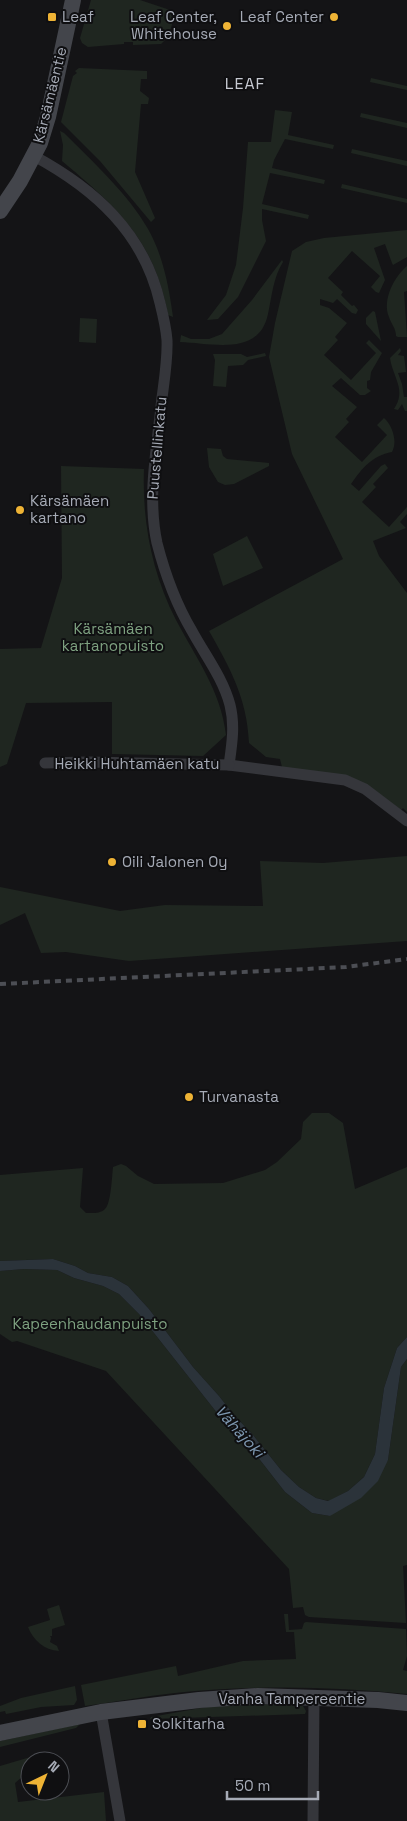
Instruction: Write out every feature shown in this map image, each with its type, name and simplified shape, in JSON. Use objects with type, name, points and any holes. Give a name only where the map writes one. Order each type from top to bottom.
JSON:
[{"type":"main road","name":"Kärsämäentie","points":[[0,211],[34,156],[48,117],[73,0]]},
{"type":"main road","name":"Vanha Tampereentie","points":[[0,1733],[101,1712],[199,1700],[258,1696],[378,1700],[407,1703]]},
{"type":"street","name":"Puustellinkatu","points":[[34,156],[54,167],[84,188],[121,223],[144,256],[158,292],[167,341],[166,364],[152,476],[154,524],[165,571],[175,598],[226,691],[232,718],[229,765]]},
{"type":"street","name":"Heikki Huhtamäen katu","points":[[45,763],[103,762],[229,765]]},
{"type":"street","points":[[229,765],[345,780],[365,789],[407,821]]},
{"type":"street","points":[[313,1821],[314,1697]]},
{"type":"street","points":[[101,1712],[120,1821]]},
{"type":"green space","points":[[91,0],[140,0],[176,12],[168,37],[161,44],[133,45],[133,42],[124,42],[124,44],[88,47],[82,43],[80,38]]},
{"type":"green space","points":[[79,68],[147,71],[147,79],[141,79],[140,91],[149,98],[148,104],[141,104],[135,172],[155,218],[151,222],[100,161],[61,122],[73,76]]},
{"type":"green space","points":[[371,78],[407,86],[407,90],[370,82]]},
{"type":"green space","points":[[275,110],[292,112],[288,135],[334,145],[333,149],[285,139],[272,168],[325,180],[324,184],[270,173],[262,204],[309,215],[308,219],[262,209],[266,241],[238,297],[218,319],[207,320],[226,295],[236,265],[248,142],[271,142]]},
{"type":"green space","points":[[361,113],[407,123],[407,128],[360,117]]},
{"type":"green space","points":[[60,131],[120,191],[148,229],[158,250],[165,272],[173,317],[168,315],[162,289],[153,266],[131,228],[100,194],[62,161],[63,145]]},
{"type":"green space","points":[[352,149],[407,161],[407,166],[351,153]]},
{"type":"green space","points":[[342,184],[407,199],[407,203],[341,188]]},
{"type":"green space","points":[[407,230],[407,257],[393,265],[385,244],[374,248],[385,280],[379,293],[371,287],[380,276],[352,251],[328,278],[343,292],[341,295],[358,310],[356,314],[352,313],[337,299],[333,303],[320,299],[320,305],[329,308],[347,323],[335,337],[338,340],[324,355],[351,380],[376,353],[366,343],[369,340],[382,353],[371,372],[370,380],[367,381],[367,388],[371,391],[365,395],[360,395],[341,378],[332,386],[357,407],[346,419],[349,422],[335,437],[362,462],[387,435],[377,425],[384,418],[393,434],[394,448],[392,452],[373,459],[351,484],[359,491],[381,466],[385,464],[388,468],[373,484],[376,487],[362,502],[389,527],[407,507],[407,514],[400,522],[406,528],[373,541],[379,556],[407,593],[407,812],[403,808],[401,810],[381,795],[282,767],[280,759],[266,757],[249,743],[245,712],[236,684],[209,631],[343,559],[292,454],[269,357],[292,251],[306,242],[324,238]]},
{"type":"green space","points":[[282,260],[283,262],[275,281],[268,314],[263,328],[255,337],[245,342],[220,345],[180,342],[181,335],[191,339],[209,339],[222,334],[252,300]]},
{"type":"green space","points":[[407,266],[407,291],[404,292],[407,337],[398,337],[389,317],[387,303],[390,289]]},
{"type":"green space","points":[[373,311],[375,312],[381,341],[366,324],[366,318]]},
{"type":"green space","points":[[80,318],[97,319],[96,343],[79,342]]},
{"type":"green space","points":[[400,348],[401,351],[398,355],[404,356],[406,372],[398,373],[404,397],[407,397],[407,411],[405,411],[402,404],[398,410],[394,409],[398,402],[399,390],[390,358]]},
{"type":"green space","points":[[265,353],[266,356],[248,360],[243,365],[228,366],[226,387],[213,386],[215,360],[213,354],[241,354],[247,357]]},
{"type":"green space","points":[[207,448],[221,449],[223,456],[227,459],[269,463],[269,466],[234,484],[225,485],[218,482],[209,467]]},
{"type":"green space","name":"Kärsämäen kartanopuisto","points":[[61,466],[144,469],[147,528],[155,566],[176,620],[207,675],[223,719],[226,735],[203,756],[112,754],[112,702],[26,703],[7,764],[0,767],[0,649],[41,648],[62,578]]},
{"type":"green space","points":[[247,536],[263,568],[223,586],[213,554]]},
{"type":"green space","points":[[407,856],[407,941],[129,961],[66,952],[41,953],[25,913],[0,925],[0,887],[120,911],[165,905],[263,906],[260,861],[323,863]]},
{"type":"green space","points":[[312,1113],[329,1113],[343,1123],[355,1189],[407,1167],[407,1337],[397,1348],[384,1388],[375,1454],[364,1477],[348,1491],[329,1501],[316,1498],[299,1487],[281,1470],[193,1367],[149,1309],[128,1286],[112,1277],[88,1273],[75,1266],[53,1259],[0,1261],[0,1175],[83,1168],[80,1207],[86,1213],[98,1212],[103,1211],[109,1202],[113,1167],[121,1164],[126,1166],[138,1176],[154,1184],[223,1183],[265,1170],[277,1162],[301,1139],[303,1122]]},
{"type":"green space","name":"Kapeenhaudanpuisto","points":[[24,1269],[57,1270],[74,1278],[103,1286],[119,1294],[139,1314],[225,1423],[242,1437],[285,1492],[312,1513],[330,1516],[388,1460],[401,1367],[407,1359],[407,1565],[403,1566],[406,1623],[309,1617],[305,1615],[303,1607],[293,1608],[289,1569],[106,1371],[17,1341],[12,1342],[0,1334],[0,1271]]},
{"type":"green space","points":[[59,1605],[65,1625],[52,1629],[50,1642],[57,1646],[59,1651],[49,1649],[40,1644],[28,1627],[50,1620],[47,1609]]},
{"type":"green space","points":[[284,1614],[288,1614],[289,1630],[302,1629],[306,1622],[406,1629],[407,1656],[403,1670],[407,1671],[407,1694],[320,1688],[204,1690],[85,1706],[81,1685],[176,1666],[178,1676],[243,1661],[296,1659],[294,1632],[286,1632]]},
{"type":"green space","points":[[75,1686],[77,1700],[74,1705],[41,1707],[6,1714],[5,1711],[0,1712],[0,1706],[21,1698]]},
{"type":"green space","points":[[297,1703],[303,1706],[306,1711],[305,1714],[150,1719],[151,1717],[206,1707]]},
{"type":"green space","points":[[80,1724],[76,1728],[0,1747],[0,1741]]},
{"type":"green space","points":[[20,1760],[20,1779],[15,1783],[18,1802],[70,1801],[70,1796],[104,1792],[106,1821],[0,1821],[0,1766]]},
{"type":"water","name":"Vähäjoki","points":[[53,1259],[75,1266],[88,1273],[112,1277],[128,1286],[149,1309],[193,1367],[281,1470],[299,1487],[316,1498],[328,1501],[348,1491],[364,1477],[375,1454],[384,1388],[397,1348],[407,1337],[407,1359],[401,1367],[388,1460],[378,1481],[361,1498],[330,1516],[312,1513],[285,1492],[242,1437],[225,1423],[139,1314],[119,1294],[103,1286],[74,1278],[57,1270],[24,1269],[0,1271],[0,1261]]},
{"type":"railway","points":[[0,984],[346,967],[407,959]]},
{"type":"place","name":"Leaf","points":[[52,17]]},
{"type":"place","name":"Leaf Center","points":[[334,17]]},
{"type":"place","name":"Leaf Center, Whitehouse","points":[[227,26]]},
{"type":"place","name":"Kärsämäen kartano","points":[[20,510]]},
{"type":"place","name":"Oili Jalonen Oy","points":[[112,862]]},
{"type":"place","name":"Turvanasta","points":[[189,1097]]},
{"type":"place","name":"Solkitarha","points":[[142,1724]]},
{"type":"district","name":"LEAF","points":[[245,83]]}]
